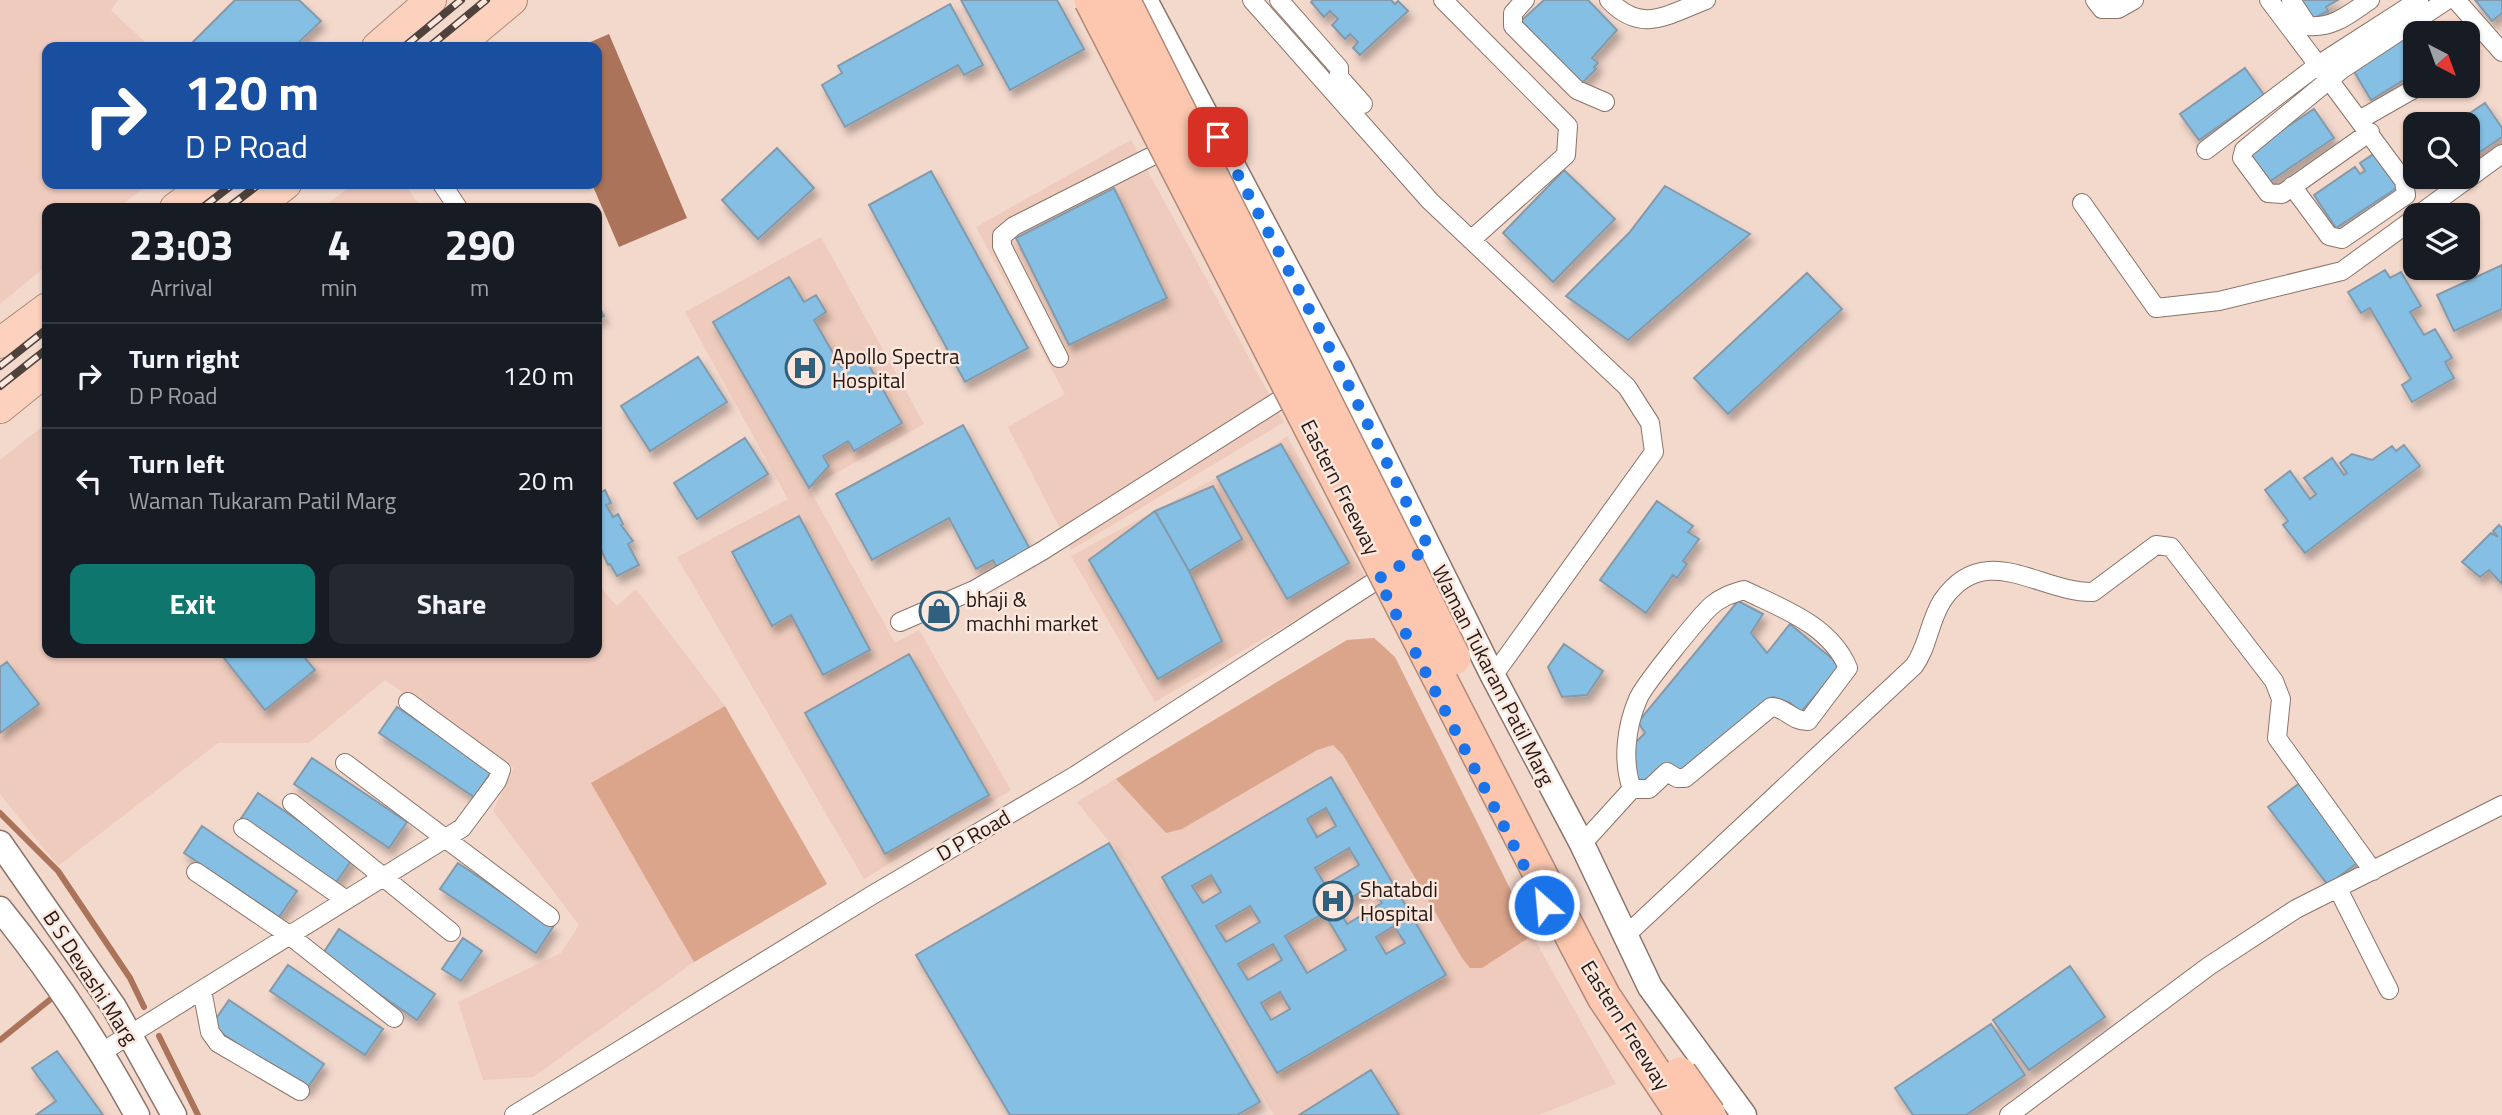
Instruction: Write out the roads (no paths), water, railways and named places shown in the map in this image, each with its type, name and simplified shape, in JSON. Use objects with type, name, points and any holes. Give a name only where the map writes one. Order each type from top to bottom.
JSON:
[{"type":"highway","points":[[383,42],[431,0]]},
{"type":"highway","points":[[462,42],[512,0]]},
{"type":"highway","name":"Eastern Freeway","points":[[1091,0],[1575,942],[1611,1008],[1684,1115]]},
{"type":"highway","name":"Eastern Freeway","points":[[1124,0],[1586,919],[1624,989],[1709,1115]]},
{"type":"highway","points":[[182,203],[200,189]]},
{"type":"highway","points":[[261,203],[280,189]]},
{"type":"highway","points":[[0,342],[42,312]]},
{"type":"highway","points":[[0,408],[42,374]]},
{"type":"main road","points":[[1084,0],[1592,1001],[1673,1115]]},
{"type":"main road","points":[[1103,38],[1150,8]]},
{"type":"main road","name":"Waman Tukaram Patil Marg","points":[[1150,8],[1321,330],[1493,676],[1582,844],[1650,987],[1744,1115]]},
{"type":"main road","points":[[1267,358],[1321,330]]},
{"type":"main road","name":"B S Devashi Marg","points":[[0,843],[131,1034],[174,1115]]},
{"type":"main road","name":"B S Devashi Marg","points":[[0,909],[34,950],[102,1052],[136,1115]]},
{"type":"street","points":[[1252,0],[1402,170],[1471,240],[1627,387],[1650,423],[1654,452],[1493,676]]},
{"type":"street","points":[[1279,0],[1339,68],[1339,77],[1363,104]]},
{"type":"street","points":[[1443,0],[1568,126],[1566,155],[1471,240]]},
{"type":"street","points":[[1525,0],[1513,13],[1513,26],[1577,90],[1605,102]]},
{"type":"street","points":[[1609,0],[1631,18],[1648,21],[1706,0]]},
{"type":"street","points":[[2095,0],[2102,9],[2118,9],[2134,0]]},
{"type":"street","points":[[2269,0],[2295,22],[2308,26],[2329,26],[2370,0]]},
{"type":"street","points":[[2291,0],[2295,22],[2318,65],[2366,125],[2404,181],[2406,195],[2342,239],[2329,236],[2292,186]]},
{"type":"street","points":[[2403,98],[2282,194],[2268,193],[2242,158],[2244,150],[2331,80],[2447,0]]},
{"type":"street","points":[[2456,0],[2502,52]]},
{"type":"street","points":[[2206,150],[2318,65],[2422,17]]},
{"type":"street","points":[[1059,358],[1002,246],[1002,236],[1014,226],[1162,151]]},
{"type":"street","points":[[2435,203],[2502,154]]},
{"type":"street","points":[[2082,203],[2156,308],[2220,301],[2342,271],[2403,226]]},
{"type":"street","points":[[900,622],[974,590],[1031,558],[1286,396]]},
{"type":"street","points":[[1624,937],[1914,666],[1922,655],[1932,621],[1954,587],[1971,576],[2008,570],[2093,592],[2156,545],[2171,547],[2274,681],[2281,699],[2277,738],[2373,871]]},
{"type":"street","name":"D P Road","points":[[514,1115],[874,894],[1076,775],[1429,548]]},
{"type":"street","points":[[1582,844],[1632,789],[1649,789],[1667,772],[1677,778],[1685,778],[1771,707],[1777,707],[1800,722],[1808,721],[1848,668],[1842,653],[1809,622],[1744,590],[1726,596],[1710,607],[1638,696],[1627,739],[1627,774],[1632,789]]},
{"type":"street","points":[[102,1052],[462,828],[497,781],[501,770],[408,702]]},
{"type":"street","points":[[345,763],[550,917]]},
{"type":"street","points":[[292,803],[451,932]]},
{"type":"street","points":[[2009,1115],[2209,966],[2297,909],[2502,805]]},
{"type":"street","points":[[243,828],[346,900]]},
{"type":"street","points":[[196,872],[289,935],[394,1018]]},
{"type":"street","points":[[2338,889],[2389,990]]},
{"type":"street","points":[[202,990],[210,1031],[218,1043],[300,1091]]},
{"type":"waterway","points":[[0,813],[58,871],[130,978],[144,1007]]},
{"type":"waterway","points":[[0,1040],[52,998]]},
{"type":"waterway","points":[[159,1036],[198,1115]]},
{"type":"railway","points":[[410,42],[461,0]]},
{"type":"railway","points":[[435,42],[486,0]]},
{"type":"railway","points":[[208,203],[227,189]]},
{"type":"railway","points":[[234,203],[253,189]]},
{"type":"railway","points":[[0,366],[42,333]]},
{"type":"railway","points":[[0,386],[42,353]]},
{"type":"place","name":"Apollo Spectra Hospital","points":[[805,368]]},
{"type":"place","name":"bhaji & machhi market","points":[[939,611]]},
{"type":"place","name":"Shatabdi Hospital","points":[[1333,901]]}]
